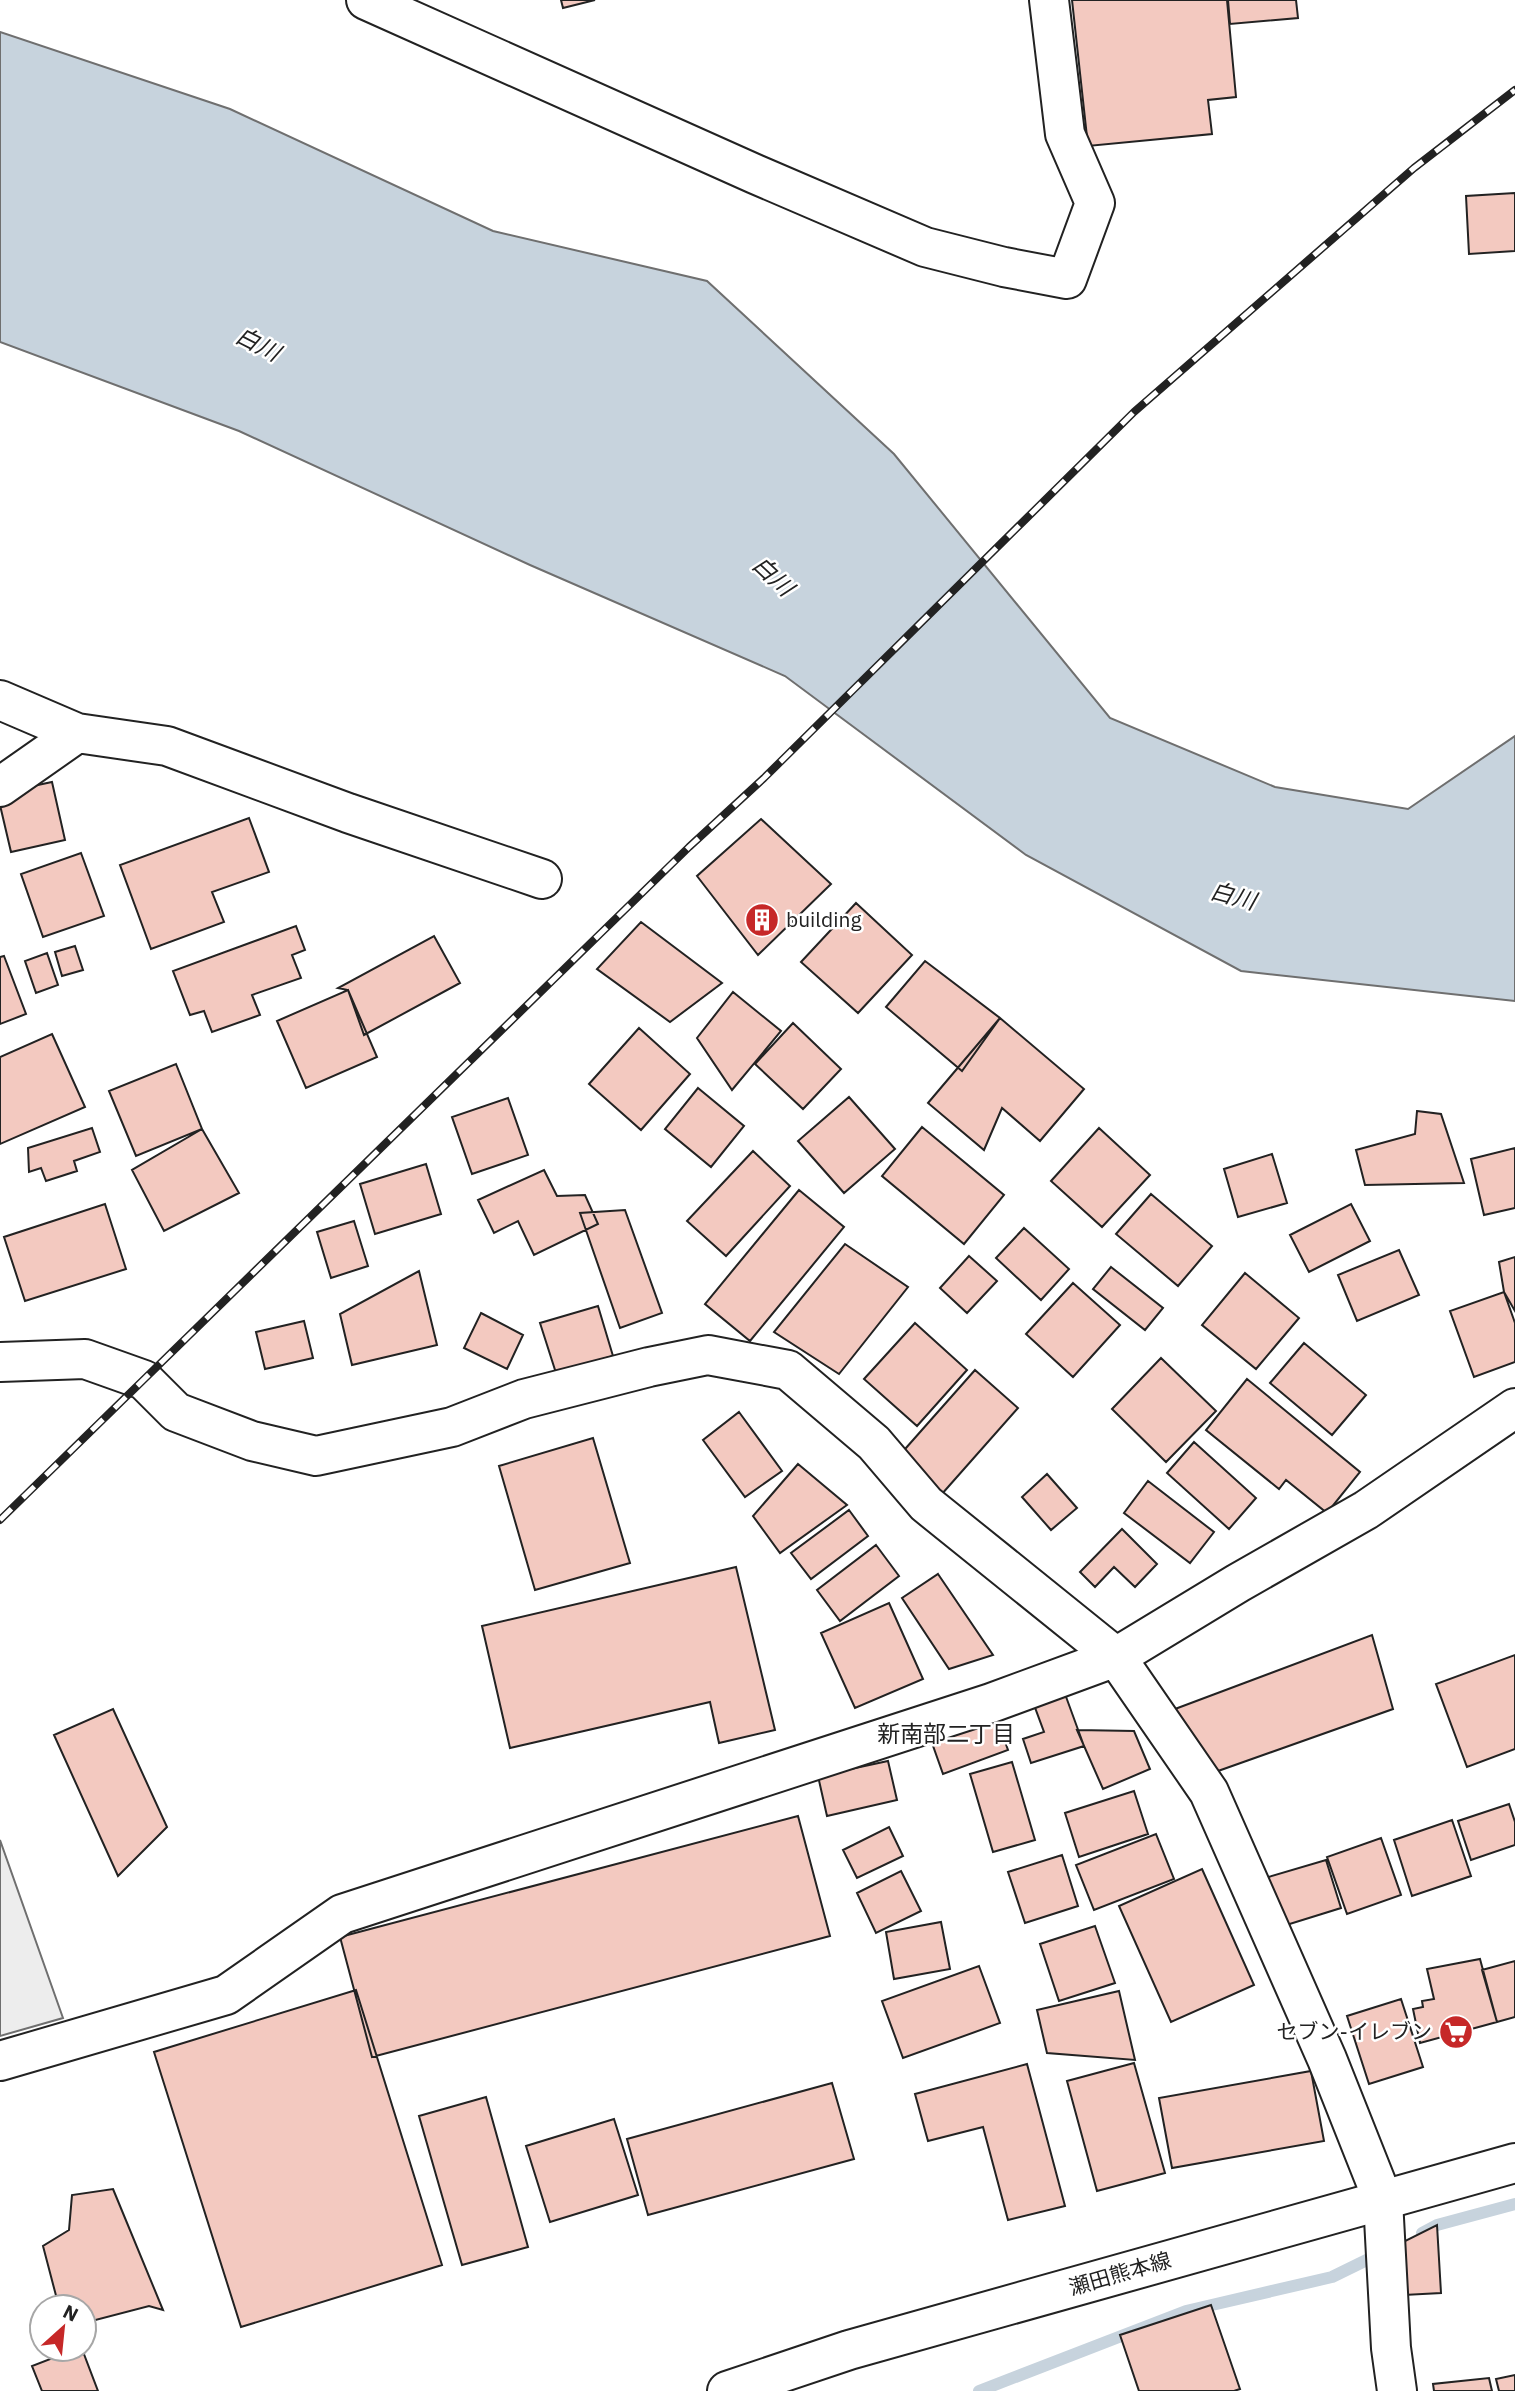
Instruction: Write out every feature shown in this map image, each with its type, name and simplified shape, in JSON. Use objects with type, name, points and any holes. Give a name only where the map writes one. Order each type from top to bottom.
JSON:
[{"type":"street","points":[[366,0],[925,247],[1004,267],[1067,279],[1095,204],[1065,134],[1049,0]]},
{"type":"street","points":[[0,700],[77,733],[167,746],[348,813],[542,879]]},
{"type":"street","points":[[0,787],[77,733]]},
{"type":"street","points":[[0,1362],[85,1359],[144,1380],[176,1412],[252,1441],[316,1456],[452,1427],[524,1399],[708,1355],[788,1370],[874,1443],[926,1504],[1116,1657],[1209,1792],[1327,2059],[1383,2200],[1396,2391]]},
{"type":"street","points":[[0,2061],[226,1995],[342,1914],[977,1707],[1116,1657],[1366,1510],[1515,1408]]},
{"type":"street","name":"瀬田熊本線","points":[[727,2391],[849,2350],[1515,2163]]},
{"type":"shaded area","points":[[0,1840],[63,2018],[0,2036]]},
{"type":"water","name":"白川","points":[[0,32],[230,109],[493,231],[707,281],[894,454],[1110,718],[1275,787],[1408,809],[1515,736],[1515,1001],[1241,971],[1026,855],[785,676],[530,565],[239,431],[0,342]]},
{"type":"building","points":[[561,0],[595,0],[563,8]]},
{"type":"building","points":[[1072,0],[1227,0],[1236,97],[1208,100],[1212,134],[1088,146]]},
{"type":"building","points":[[1228,0],[1296,0],[1298,18],[1230,24]]},
{"type":"building","points":[[1515,193],[1515,251],[1469,254],[1466,196]]},
{"type":"building","points":[[52,782],[65,840],[11,852],[0,805],[0,793]]},
{"type":"building","points":[[249,818],[269,872],[212,892],[224,922],[151,949],[120,865]]},
{"type":"building","name":"building","points":[[761,819],[831,884],[758,955],[697,876]]},
{"type":"building","points":[[81,853],[104,916],[43,937],[21,874]]},
{"type":"building","points":[[856,903],[912,955],[858,1013],[801,962]]},
{"type":"building","points":[[641,922],[722,983],[670,1022],[597,969]]},
{"type":"building","points":[[296,926],[305,950],[292,955],[301,978],[252,995],[260,1015],[212,1032],[204,1011],[190,1015],[173,971]]},
{"type":"building","points":[[434,936],[460,983],[364,1035],[348,990],[338,988]]},
{"type":"building","points":[[75,946],[83,970],[62,976],[55,952]]},
{"type":"building","points":[[47,953],[58,985],[36,993],[25,961]]},
{"type":"building","points":[[4,956],[26,1014],[0,1024],[0,957]]},
{"type":"building","points":[[925,961],[1000,1018],[962,1071],[886,1007]]},
{"type":"building","points":[[348,990],[377,1057],[306,1088],[277,1021]]},
{"type":"building","points":[[733,992],[781,1031],[732,1090],[697,1038]]},
{"type":"building","points":[[1000,1018],[1084,1089],[1040,1141],[1002,1108],[984,1150],[928,1103]]},
{"type":"building","points":[[793,1023],[841,1069],[803,1109],[755,1064]]},
{"type":"building","points":[[639,1028],[690,1074],[641,1130],[589,1084]]},
{"type":"building","points":[[52,1034],[85,1107],[0,1144],[0,1057]]},
{"type":"building","points":[[176,1064],[202,1129],[136,1156],[109,1091]]},
{"type":"building","points":[[698,1088],[744,1126],[711,1167],[665,1129]]},
{"type":"building","points":[[849,1097],[895,1149],[844,1193],[798,1141]]},
{"type":"building","points":[[508,1098],[528,1155],[472,1174],[452,1117]]},
{"type":"building","points":[[1417,1111],[1441,1114],[1464,1183],[1365,1185],[1356,1150],[1415,1134]]},
{"type":"building","points":[[922,1127],[1004,1195],[964,1244],[882,1176]]},
{"type":"building","points":[[92,1128],[100,1152],[74,1161],[77,1171],[46,1181],[41,1168],[29,1172],[28,1148]]},
{"type":"building","points":[[1099,1128],[1150,1175],[1102,1227],[1051,1181]]},
{"type":"building","points":[[202,1129],[239,1193],[164,1231],[132,1170]]},
{"type":"building","points":[[1515,1148],[1515,1208],[1484,1215],[1471,1159]]},
{"type":"building","points":[[753,1151],[790,1186],[726,1256],[687,1221]]},
{"type":"building","points":[[1272,1154],[1287,1203],[1238,1217],[1224,1169]]},
{"type":"building","points":[[426,1164],[441,1214],[375,1234],[360,1184]]},
{"type":"building","points":[[544,1170],[557,1196],[585,1195],[598,1224],[534,1255],[518,1221],[494,1233],[478,1200]]},
{"type":"building","points":[[799,1190],[844,1227],[750,1341],[705,1304]]},
{"type":"building","points":[[1151,1194],[1212,1246],[1178,1286],[1116,1234]]},
{"type":"building","points":[[105,1204],[126,1269],[25,1301],[4,1237]]},
{"type":"building","points":[[1351,1204],[1370,1241],[1309,1272],[1290,1235]]},
{"type":"building","points":[[625,1210],[662,1313],[620,1328],[580,1213]]},
{"type":"building","points":[[354,1221],[368,1266],[331,1278],[317,1232]]},
{"type":"building","points":[[1024,1228],[1069,1269],[1041,1300],[996,1258]]},
{"type":"building","points":[[845,1244],[908,1287],[839,1374],[774,1332]]},
{"type":"building","points":[[1399,1250],[1419,1295],[1357,1321],[1338,1275]]},
{"type":"building","points":[[969,1256],[997,1281],[967,1313],[940,1288]]},
{"type":"building","points":[[1515,1257],[1515,1311],[1504,1292],[1499,1262]]},
{"type":"building","points":[[1111,1267],[1163,1308],[1145,1330],[1093,1289]]},
{"type":"building","points":[[419,1271],[437,1345],[352,1365],[340,1314]]},
{"type":"building","points":[[1245,1273],[1299,1318],[1256,1369],[1202,1325]]},
{"type":"building","points":[[1073,1283],[1120,1325],[1073,1377],[1026,1334]]},
{"type":"building","points":[[1504,1292],[1515,1323],[1515,1362],[1474,1377],[1450,1311]]},
{"type":"building","points":[[598,1306],[613,1356],[556,1373],[540,1323]]},
{"type":"building","points":[[481,1313],[523,1335],[507,1369],[464,1348]]},
{"type":"building","points":[[304,1321],[313,1358],[265,1369],[256,1332]]},
{"type":"building","points":[[915,1323],[967,1370],[917,1426],[864,1379]]},
{"type":"building","points":[[1304,1343],[1366,1395],[1332,1435],[1270,1383]]},
{"type":"building","points":[[1161,1358],[1216,1411],[1166,1462],[1112,1409]]},
{"type":"building","points":[[975,1370],[1018,1408],[941,1495],[898,1457]]},
{"type":"building","points":[[1247,1379],[1360,1472],[1327,1513],[1286,1480],[1279,1489],[1206,1430]]},
{"type":"building","points":[[739,1412],[782,1471],[745,1497],[703,1440]]},
{"type":"building","points":[[593,1438],[630,1563],[535,1590],[499,1466]]},
{"type":"building","points":[[1194,1442],[1256,1498],[1229,1529],[1167,1473]]},
{"type":"building","points":[[798,1464],[847,1505],[780,1553],[753,1516]]},
{"type":"building","points":[[1047,1474],[1077,1508],[1051,1530],[1022,1497]]},
{"type":"building","points":[[1148,1481],[1214,1532],[1190,1563],[1124,1513]]},
{"type":"building","points":[[849,1510],[868,1536],[811,1579],[791,1553]]},
{"type":"building","points":[[1122,1529],[1157,1564],[1135,1587],[1114,1567],[1095,1587],[1080,1572]]},
{"type":"building","points":[[876,1545],[899,1576],[840,1621],[817,1590]]},
{"type":"building","points":[[736,1567],[775,1730],[719,1743],[710,1702],[510,1748],[482,1626]]},
{"type":"building","points":[[938,1574],[993,1655],[949,1669],[902,1598]]},
{"type":"building","points":[[889,1603],[923,1679],[855,1708],[821,1633]]},
{"type":"building","points":[[1372,1635],[1393,1709],[1218,1771],[1167,1712]]},
{"type":"building","points":[[1515,1655],[1515,1749],[1467,1767],[1436,1684]]},
{"type":"building","points":[[1061,1683],[1084,1746],[1031,1763],[1023,1739],[1044,1732],[1030,1694]]},
{"type":"building","points":[[991,1703],[1008,1750],[943,1774],[926,1726]]},
{"type":"building","points":[[113,1709],[167,1827],[118,1876],[54,1735]]},
{"type":"building","points":[[1077,1730],[1134,1731],[1150,1769],[1103,1789]]},
{"type":"building","points":[[888,1761],[897,1800],[827,1816],[818,1776]]},
{"type":"building","points":[[1012,1762],[1035,1840],[993,1852],[970,1774]]},
{"type":"building","points":[[1134,1791],[1148,1834],[1079,1857],[1065,1813]]},
{"type":"building","points":[[1509,1804],[1515,1822],[1515,1845],[1471,1860],[1458,1821]]},
{"type":"building","points":[[798,1816],[830,1936],[372,2057],[340,1937]]},
{"type":"building","points":[[1452,1820],[1471,1876],[1412,1896],[1394,1840]]},
{"type":"building","points":[[889,1827],[903,1856],[857,1878],[843,1850]]},
{"type":"building","points":[[1156,1834],[1174,1879],[1094,1910],[1076,1865]]},
{"type":"building","points":[[1381,1838],[1401,1895],[1347,1914],[1327,1857]]},
{"type":"building","points":[[1062,1855],[1078,1906],[1025,1923],[1008,1872]]},
{"type":"building","points":[[1326,1860],[1341,1908],[1280,1927],[1265,1878]]},
{"type":"building","points":[[1202,1869],[1254,1985],[1171,2022],[1119,1906]]},
{"type":"building","points":[[901,1871],[921,1911],[876,1933],[857,1893]]},
{"type":"building","points":[[941,1922],[950,1969],[894,1979],[886,1932]]},
{"type":"building","points":[[1095,1926],[1115,1983],[1059,2001],[1040,1944]]},
{"type":"building","points":[[1480,1959],[1497,2022],[1420,2043],[1413,2009],[1423,2007],[1422,2001],[1434,1999],[1427,1969]]},
{"type":"building","points":[[1515,1961],[1515,2017],[1497,2022],[1482,1970]]},
{"type":"building","points":[[979,1966],[1000,2023],[903,2058],[882,2001]]},
{"type":"building","points":[[356,1990],[442,2265],[241,2327],[154,2052]]},
{"type":"building","points":[[1119,1991],[1135,2060],[1047,2053],[1037,2010]]},
{"type":"building","points":[[1401,1999],[1423,2067],[1369,2084],[1347,2016]]},
{"type":"building","points":[[1134,2063],[1165,2173],[1097,2191],[1067,2081]]},
{"type":"building","points":[[1027,2064],[1065,2206],[1008,2220],[983,2127],[928,2141],[915,2094]]},
{"type":"building","points":[[1311,2071],[1324,2141],[1172,2168],[1159,2098]]},
{"type":"building","points":[[832,2083],[854,2159],[648,2215],[627,2139]]},
{"type":"building","points":[[486,2097],[528,2247],[462,2265],[419,2116]]},
{"type":"building","points":[[614,2119],[638,2195],[550,2222],[526,2146]]},
{"type":"building","points":[[113,2189],[163,2310],[149,2306],[98,2319],[98,2293],[55,2293],[43,2246],[69,2230],[72,2195]]},
{"type":"building","points":[[1437,2225],[1441,2293],[1404,2295],[1401,2243]]},
{"type":"building","points":[[1211,2305],[1240,2389],[1139,2391],[1120,2335]]},
{"type":"building","points":[[40,2363],[87,2363],[98,2391],[42,2391],[32,2366]]},
{"type":"building","points":[[1515,2375],[1515,2391],[1499,2391],[1496,2379]]},
{"type":"building","points":[[1489,2378],[1492,2391],[1434,2391],[1433,2384]]},
{"type":"waterway","points":[[1422,2233],[1437,2225],[1515,2204]]},
{"type":"waterway","points":[[979,2391],[1186,2311],[1332,2277],[1381,2253]]},
{"type":"railway","points":[[0,1520],[689,847],[764,778],[1134,412],[1414,168],[1515,90]]},
{"type":"place","name":"building","points":[[762,920]]},
{"type":"place","name":"セブン-イレブン","points":[[1456,2032]]},
{"type":"district","name":"新南部二丁目","points":[[946,1734]]}]
